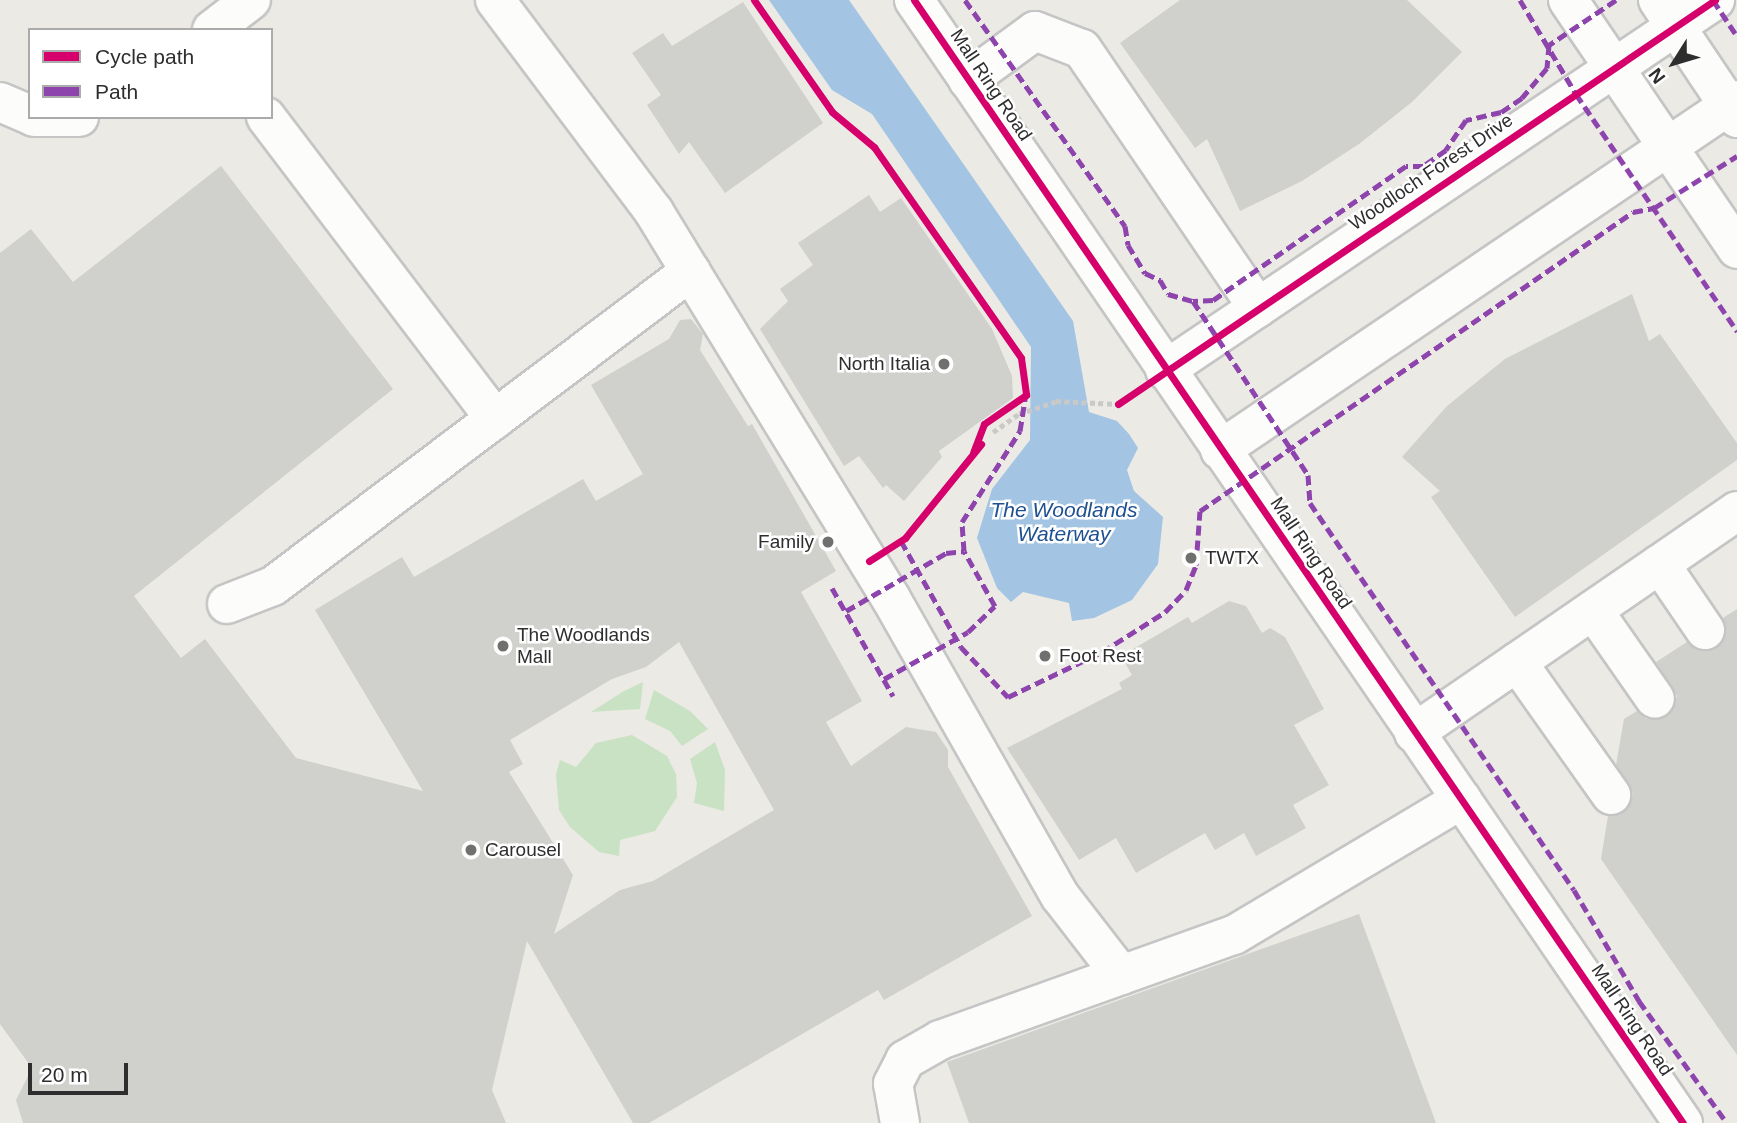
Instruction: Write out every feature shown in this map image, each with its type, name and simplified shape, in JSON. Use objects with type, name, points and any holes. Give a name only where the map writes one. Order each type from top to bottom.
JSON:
[{"type":"street","points":[[215,28],[251,0]]},
{"type":"street","points":[[495,0],[654,212],[885,589],[1060,896],[1121,975]]},
{"type":"street","name":"Mall Ring Road","points":[[914,0],[1165,370],[1462,799],[1674,1121]]},
{"type":"street","points":[[1568,0],[1737,249]]},
{"type":"street","name":"Woodloch Forest Drive","points":[[1165,370],[1614,68],[1667,12],[1715,0]]},
{"type":"street","points":[[1220,450],[1667,146],[1734,108],[1667,12]]},
{"type":"street","points":[[968,80],[1035,31],[1082,49],[1258,308]]},
{"type":"street","points":[[0,102],[28,114]]},
{"type":"street","points":[[268,119],[495,419]]},
{"type":"street","points":[[227,604],[273,586],[691,271]]},
{"type":"street","points":[[1414,733],[1660,564],[1735,517]]},
{"type":"street","points":[[1660,564],[1705,630]]},
{"type":"street","points":[[1592,610],[1655,699]]},
{"type":"street","points":[[1517,662],[1611,794]]},
{"type":"street","points":[[900,1123],[893,1084],[905,1060],[940,1040],[1234,935],[1462,799]]},
{"type":"path","points":[[993,432],[1019,414],[1056,401],[1118,404]]},
{"type":"green space","points":[[643,682],[640,709],[591,712],[624,691]]},
{"type":"green space","points":[[654,690],[690,711],[708,729],[682,746],[670,731],[645,719]]},
{"type":"green space","points":[[632,735],[667,756],[676,774],[677,797],[655,831],[620,840],[619,856],[599,852],[570,827],[559,810],[556,774],[560,760],[576,767],[596,743]]},
{"type":"green space","points":[[715,742],[725,770],[724,811],[694,803],[697,783],[690,759]]},
{"type":"water","name":"The Woodlands Waterway","points":[[769,0],[849,0],[1073,321],[1089,412],[1117,421],[1129,434],[1138,448],[1127,470],[1134,491],[1163,517],[1158,564],[1132,600],[1094,618],[1072,621],[1069,603],[1023,592],[1011,602],[997,588],[977,538],[992,489],[1030,440],[1031,347],[872,114],[832,90]]},
{"type":"building","points":[[1180,0],[1407,0],[1462,52],[1412,102],[1359,144],[1302,181],[1240,211],[1207,139],[1195,148],[1120,43]]},
{"type":"building","points":[[743,2],[823,123],[725,193],[689,142],[679,154],[647,105],[661,95],[632,53],[663,33],[672,46]]},
{"type":"building","name":"The Woodlands Mall","points":[[221,166],[393,389],[134,596],[181,658],[205,639],[296,758],[423,791],[315,610],[402,557],[414,577],[583,479],[596,501],[643,474],[591,385],[669,339],[680,320],[691,319],[703,334],[700,350],[748,426],[752,424],[836,571],[801,592],[862,701],[826,722],[851,766],[906,727],[936,732],[948,750],[948,767],[1032,916],[884,1000],[878,990],[649,1123],[633,1123],[527,941],[492,1090],[506,1123],[23,1123],[16,1100],[32,1068],[0,1024],[0,253],[31,229],[73,282]],"holes":[[[679,642],[774,810],[653,881],[620,890],[554,934],[573,875],[509,772],[523,764],[510,740],[612,679],[646,667]]]},
{"type":"building","points":[[869,195],[880,212],[901,198],[992,329],[1012,376],[1013,398],[939,451],[942,457],[904,501],[886,485],[883,488],[859,456],[844,466],[760,329],[788,301],[780,289],[813,265],[798,243]]},
{"type":"building","points":[[1632,294],[1649,341],[1660,334],[1737,443],[1737,460],[1515,617],[1431,497],[1440,491],[1402,457],[1447,406],[1505,359]]},
{"type":"building","points":[[1229,601],[1246,606],[1262,633],[1270,628],[1285,637],[1324,709],[1294,725],[1329,785],[1293,805],[1306,828],[1256,856],[1244,833],[1215,850],[1205,833],[1136,873],[1116,838],[1079,860],[1007,748],[1122,689],[1119,683],[1132,675],[1121,656],[1188,617],[1192,623]]},
{"type":"building","points":[[1737,609],[1737,1055],[1601,859],[1608,816],[1624,812],[1633,794],[1616,765],[1624,719],[1637,711],[1646,719],[1668,716],[1677,696],[1656,662],[1687,642],[1696,650],[1717,648],[1725,639],[1723,618]]},
{"type":"building","points":[[1359,914],[1436,1123],[969,1123],[947,1062]]},
{"type":"marked path","points":[[965,0],[1125,226],[1128,245],[1145,273],[1160,280],[1168,294],[1193,301]]},
{"type":"marked path","points":[[1520,0],[1576,94],[1737,331]]},
{"type":"marked path","points":[[1616,0],[1549,45],[1547,68],[1522,98],[1501,112],[1466,120],[1446,150],[1423,166],[1406,166],[1213,300],[1193,301],[1308,475],[1310,503],[1574,890],[1639,1001],[1727,1123]]},
{"type":"marked path","points":[[1713,0],[1737,36]]},
{"type":"marked path","points":[[901,541],[961,647],[1008,697],[1102,652],[1165,612],[1186,590],[1196,565],[1200,511],[1633,212],[1654,208],[1737,156]]},
{"type":"marked path","points":[[884,679],[968,632],[995,606],[964,551],[962,522],[1020,431],[1026,395]]},
{"type":"marked path","points":[[846,611],[946,553],[964,551]]},
{"type":"marked path","points":[[832,588],[893,696]]},
{"type":"cycle path","points":[[754,0],[832,112],[874,147],[1021,358],[1026,395],[984,424],[973,452]]},
{"type":"cycle path","points":[[914,0],[1683,1123]]},
{"type":"cycle path","points":[[1118,404],[1715,0]]},
{"type":"cycle path","points":[[869,561],[905,538],[981,444]]},
{"type":"place","name":"North Italia","points":[[944,364]]},
{"type":"place","name":"Family","points":[[828,542]]},
{"type":"place","name":"TWTX","points":[[1191,558]]},
{"type":"place","name":"The Woodlands Mall","points":[[503,646]]},
{"type":"place","name":"Foot Rest","points":[[1045,656]]},
{"type":"place","name":"Carousel","points":[[471,850]]}]
